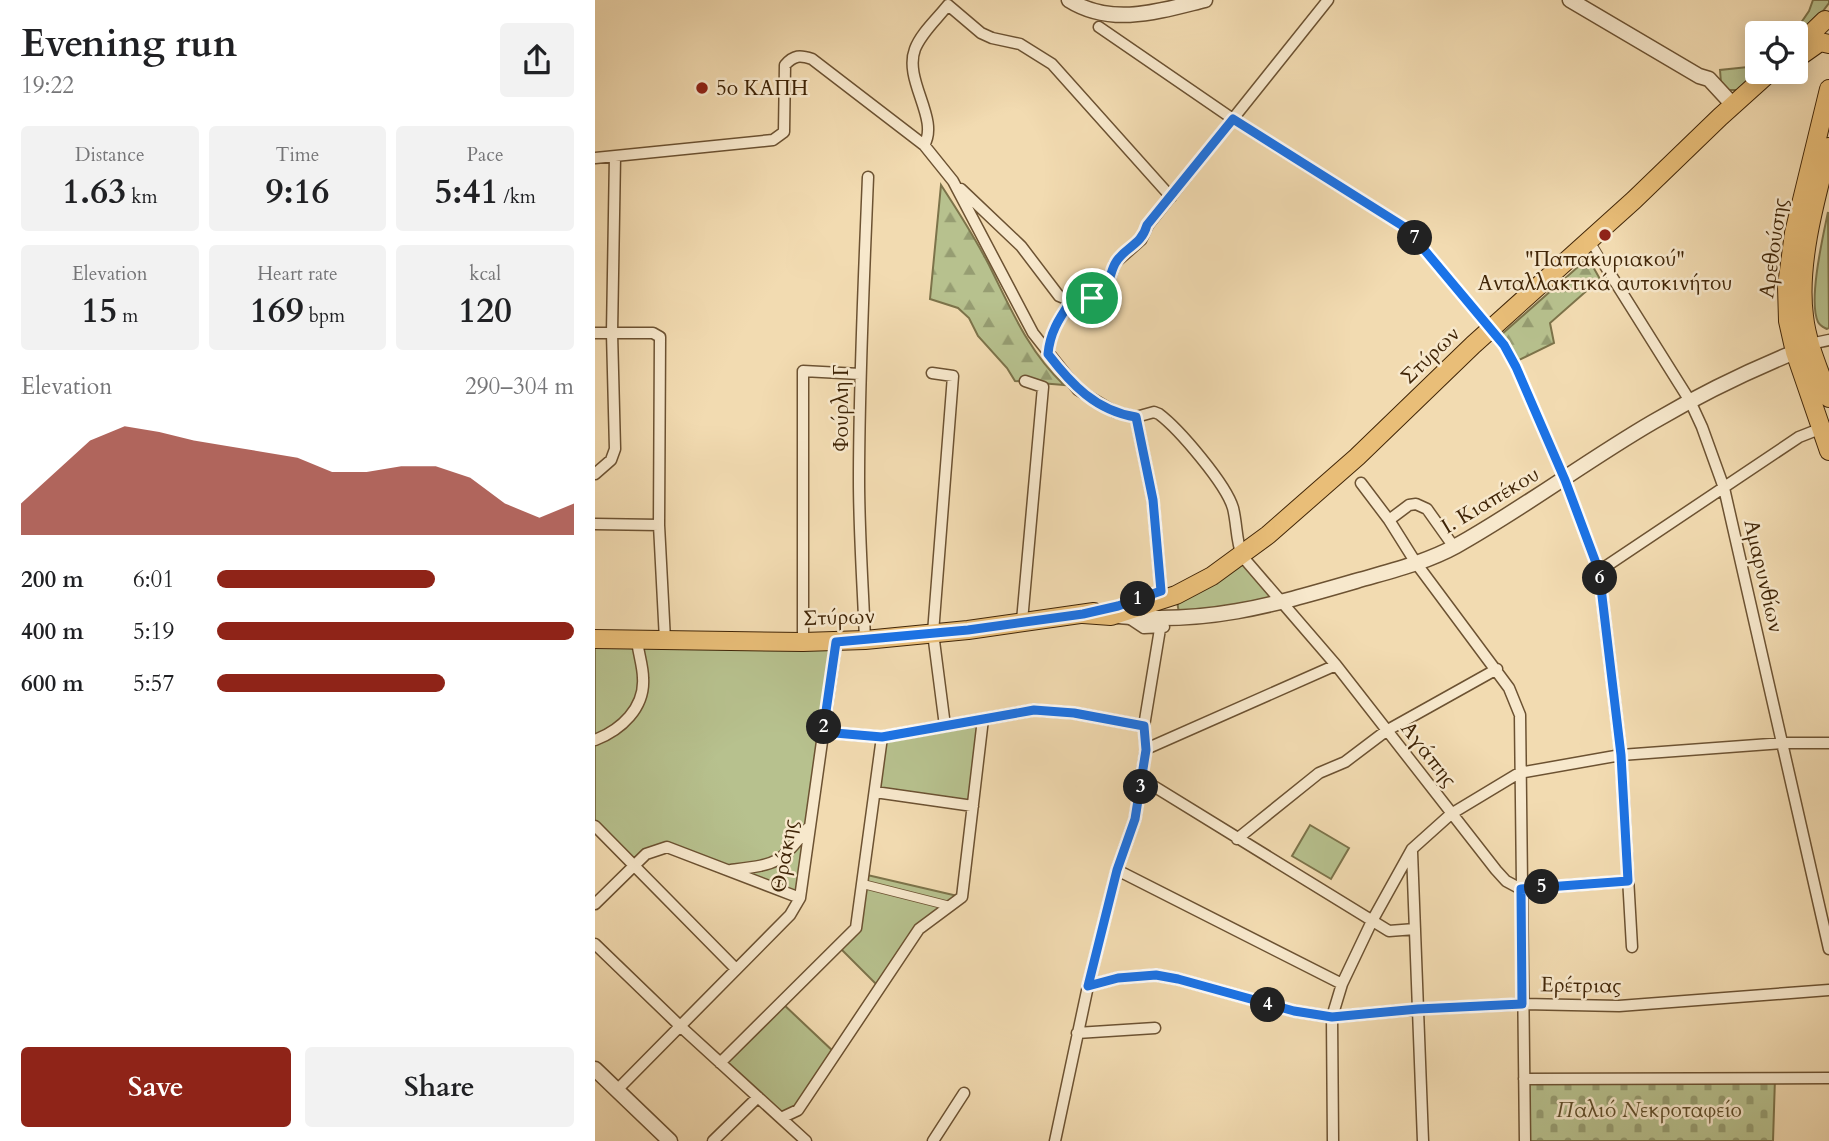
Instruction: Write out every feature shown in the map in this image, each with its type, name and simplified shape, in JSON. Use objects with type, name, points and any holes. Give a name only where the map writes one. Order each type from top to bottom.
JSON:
[{"type":"main road","points":[[1808,50],[1820,42],[1829,42],[1827,15]]},
{"type":"main road","points":[[1808,35],[1827,15]]},
{"type":"main road","name":"Στύρων","points":[[1083,614],[1120,617],[1176,595],[1242,556],[1357,457],[1490,328],[1590,241],[1757,84]]},
{"type":"main road","name":"Στύρων","points":[[1684,154],[1726,123],[1770,84]]},
{"type":"main road","name":"Αρεθούσης","points":[[1829,89],[1794,233],[1787,286],[1788,321],[1829,398]]},
{"type":"main road","name":"Αρεθούσης","points":[[1829,147],[1809,232],[1803,284],[1803,348],[1829,451]]},
{"type":"main road","name":"Στύρων","points":[[595,639],[803,642],[865,640],[1083,614],[1201,582]]},
{"type":"street","points":[[1069,0],[1095,12],[1118,16],[1147,14],[1205,0]]},
{"type":"street","points":[[595,158],[773,140],[785,132],[785,65],[790,59],[800,55],[811,59],[924,145],[953,181],[1021,246],[1059,296],[1071,301],[1087,300],[1100,293],[1108,283],[1115,263],[1141,240],[1147,225],[1328,0]]},
{"type":"street","points":[[1570,0],[1699,76],[1709,79],[1730,108]]},
{"type":"street","points":[[924,145],[929,138],[928,125],[914,77],[913,52],[919,40],[948,5],[981,33],[1020,44],[1042,55],[1171,197]]},
{"type":"street","points":[[1099,27],[1233,119],[1406,228],[1504,345],[1565,480],[1599,571],[1621,755],[1632,947]]},
{"type":"street","points":[[595,474],[611,460],[615,449],[612,333],[615,156]]},
{"type":"street","name":"Φούρλη Γ","points":[[865,640],[859,480],[860,374],[868,177]]},
{"type":"street","points":[[953,181],[1033,333],[1048,354],[1078,390],[1108,409],[1136,417],[1154,412],[1159,414],[1216,476],[1232,506],[1237,543],[1242,556]]},
{"type":"street","name":"Αμαρυνθίων","points":[[1590,241],[1690,401],[1703,427],[1724,488],[1829,948]]},
{"type":"street","points":[[1048,354],[1052,330],[1071,301]]},
{"type":"street","points":[[595,333],[653,334],[660,337],[659,525],[664,640]]},
{"type":"street","points":[[1803,348],[1829,340]]},
{"type":"street","name":"Ι. Κιαπέκου","points":[[1120,617],[1180,620],[1206,618],[1281,602],[1416,564],[1454,547],[1565,480],[1651,422],[1744,373],[1803,348]]},
{"type":"street","points":[[803,642],[803,371],[860,374]]},
{"type":"street","points":[[932,373],[953,376],[933,633],[945,726]]},
{"type":"street","points":[[1023,621],[1043,387],[1025,381]]},
{"type":"street","points":[[1136,417],[1153,500],[1161,591]]},
{"type":"street","points":[[1599,571],[1799,437],[1822,428]]},
{"type":"street","points":[[1361,484],[1389,520],[1416,564],[1497,670],[1516,700],[1520,715],[1525,1141]]},
{"type":"street","points":[[1389,520],[1409,505],[1423,506],[1454,547]]},
{"type":"street","points":[[595,524],[659,525]]},
{"type":"street","name":"Αγάπης","points":[[1242,556],[1336,665],[1496,870],[1506,881],[1521,889]]},
{"type":"street","points":[[1055,1141],[1088,986],[1117,870],[1135,819],[1146,750],[1144,726],[1160,629],[1144,628],[1120,617]]},
{"type":"street","name":"Ι. Κιαπέκου","points":[[1160,629],[1180,620]]},
{"type":"street","points":[[595,740],[615,729],[637,707],[642,695],[643,678],[636,640]]},
{"type":"street","name":"Θράκης","points":[[617,1090],[790,915],[800,898],[836,642]]},
{"type":"street","points":[[1146,750],[1336,665]]},
{"type":"street","points":[[1237,839],[1319,773],[1345,762],[1386,731],[1497,670]]},
{"type":"street","points":[[823,732],[882,737],[1034,710],[1074,713],[1144,726]]},
{"type":"street","points":[[781,1118],[798,1110],[919,929],[962,897],[983,719]]},
{"type":"street","points":[[720,1063],[856,928],[882,737]]},
{"type":"street","points":[[1333,1141],[1332,1017],[1342,984],[1372,921],[1412,849],[1451,814],[1519,773],[1621,755],[1782,743],[1829,743]]},
{"type":"street","points":[[1142,779],[1389,931],[1415,929]]},
{"type":"street","points":[[875,792],[973,806]]},
{"type":"street","points":[[595,826],[736,969]]},
{"type":"street","points":[[729,871],[779,861],[809,826]]},
{"type":"street","points":[[595,904],[646,854],[667,847],[800,898]]},
{"type":"street","points":[[1412,849],[1423,1141]]},
{"type":"street","points":[[1117,870],[1342,984]]},
{"type":"street","points":[[1521,889],[1628,881]]},
{"type":"street","points":[[863,884],[950,906]]},
{"type":"street","points":[[595,944],[806,1141]]},
{"type":"street","name":"Ερέτριας","points":[[1088,986],[1118,978],[1156,975],[1294,1011],[1332,1017],[1418,1009],[1522,1004],[1619,1006],[1829,990]]},
{"type":"street","points":[[1077,1033],[1155,1028]]},
{"type":"street","points":[[595,1069],[670,1141]]},
{"type":"street","points":[[1524,1079],[1829,1078]]},
{"type":"street","points":[[933,1141],[964,1093]]},
{"type":"street","points":[[713,1141],[758,1097]]},
{"type":"green space","points":[[1813,0],[1829,0],[1808,30],[1808,21],[1802,21]]},
{"type":"green space","points":[[1745,67],[1745,83],[1738,90],[1729,90],[1721,83],[1720,70]]},
{"type":"green space","points":[[941,185],[978,245],[1030,344],[1064,385],[1015,381],[978,336],[969,318],[958,308],[930,299]]},
{"type":"green space","points":[[1828,212],[1827,329],[1818,322],[1815,299],[1817,268]]},
{"type":"green space","points":[[1588,258],[1600,279],[1550,323],[1554,343],[1517,361],[1502,334]]},
{"type":"green space","points":[[1242,556],[1281,602],[1180,619],[1176,595]]},
{"type":"green space","points":[[595,639],[836,642],[800,898],[667,847],[634,865],[595,826]]},
{"type":"green space","points":[[983,719],[973,806],[875,792],[882,737]]},
{"type":"green space","points":[[1310,825],[1349,848],[1331,879],[1292,856]]},
{"type":"green space","points":[[863,874],[962,897],[919,929],[880,988],[838,946],[856,928]]},
{"type":"green space","points":[[781,1002],[836,1054],[798,1110],[781,1118],[720,1063]]},
{"type":"green space","name":"Παλιό Νεκροταφείο","points":[[1775,1078],[1773,1141],[1525,1141],[1524,1079]]},
{"type":"place","name":"5ο ΚΑΠΗ","points":[[702,88]]},
{"type":"place","name":"\"Παπακυριακού\" Ανταλλακτικά αυτοκινήτου","points":[[1605,235]]},
{"type":"route","points":[[1233,119],[1406,228],[1504,345],[1565,480],[1599,571],[1621,755],[1628,881],[1521,889],[1522,1004],[1418,1009],[1332,1017],[1294,1011],[1156,975],[1118,978],[1088,986],[1117,870],[1135,819],[1146,750],[1144,726],[1074,713],[1034,710],[882,737],[823,732],[836,642],[968,630],[1083,614],[1118,606],[1161,591],[1153,500],[1136,417],[1115,412],[1078,390],[1048,354],[1049,337],[1071,301],[1092,298],[1108,283],[1115,263],[1141,240],[1147,225],[1233,119]]}]
